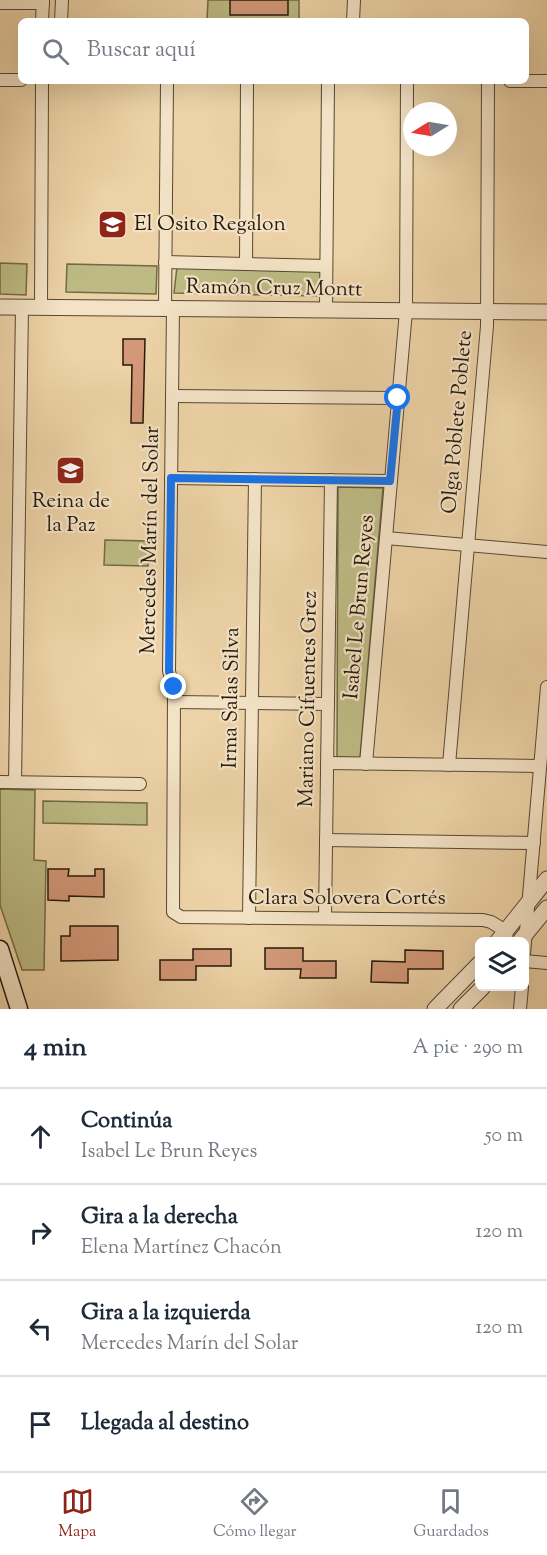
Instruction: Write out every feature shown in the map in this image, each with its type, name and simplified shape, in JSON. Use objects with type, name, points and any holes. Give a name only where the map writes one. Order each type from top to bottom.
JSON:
[{"type":"main road","points":[[0,949],[19,1009]]},
{"type":"street","points":[[61,18],[62,0]]},
{"type":"street","points":[[354,0],[354,18]]},
{"type":"street","points":[[0,3],[43,2],[42,18]]},
{"type":"street","points":[[0,80],[18,80]]},
{"type":"street","points":[[529,81],[547,81]]},
{"type":"street","points":[[41,308],[42,84]]},
{"type":"street","name":"Mercedes Marín del Solar","points":[[167,84],[165,262],[172,396],[169,671],[174,687],[172,909],[175,914]]},
{"type":"street","points":[[246,264],[247,84]]},
{"type":"street","points":[[326,310],[328,84]]},
{"type":"street","name":"Isabel Le Brun Reyes","points":[[366,764],[406,311],[407,84]]},
{"type":"street","name":"Olga Poblete Poblete","points":[[449,765],[486,326],[488,84]]},
{"type":"street","points":[[165,262],[326,266]]},
{"type":"street","name":"Ramón Cruz Montt","points":[[0,307],[547,312]]},
{"type":"street","points":[[15,782],[22,307]]},
{"type":"street","points":[[172,396],[398,398]]},
{"type":"street","points":[[171,478],[390,481]]},
{"type":"street","name":"Irma Salas Silva","points":[[249,918],[255,479]]},
{"type":"street","name":"Mariano Cifuentes Grez","points":[[325,918],[331,480]]},
{"type":"street","points":[[386,538],[547,552]]},
{"type":"street","points":[[523,937],[529,901],[547,687]]},
{"type":"street","points":[[174,702],[328,704]]},
{"type":"street","points":[[327,763],[540,766]]},
{"type":"street","points":[[0,782],[140,784]]},
{"type":"street","points":[[326,840],[534,843]]},
{"type":"street","points":[[504,937],[547,879]]},
{"type":"street","points":[[523,937],[547,908]]},
{"type":"street","name":"Clara Solovera Cortés","points":[[175,914],[181,917],[479,920],[490,922],[502,937]]},
{"type":"street","points":[[529,961],[547,963]]},
{"type":"street","points":[[435,1009],[475,968]]},
{"type":"street","points":[[461,1009],[479,991]]},
{"type":"street","points":[[520,1009],[522,991]]},
{"type":"shaded area","points":[[208,0],[299,0],[299,18],[207,18]]},
{"type":"shaded area","points":[[0,263],[27,264],[26,295],[0,294]]},
{"type":"shaded area","points":[[67,264],[157,266],[156,294],[66,292]]},
{"type":"shaded area","points":[[177,267],[322,269],[320,296],[174,293]]},
{"type":"shaded area","points":[[338,487],[383,488],[360,758],[337,757]]},
{"type":"shaded area","points":[[105,540],[149,541],[148,566],[104,565]]},
{"type":"shaded area","points":[[0,789],[35,790],[34,860],[46,861],[44,970],[22,970],[0,905]]},
{"type":"shaded area","points":[[43,801],[147,803],[147,825],[43,823]]},
{"type":"building","points":[[230,0],[288,0],[288,15],[230,15]]},
{"type":"building","points":[[123,339],[145,339],[143,423],[131,423],[132,365],[123,365]]},
{"type":"building","points":[[48,869],[69,869],[68,876],[95,876],[95,869],[104,869],[104,897],[69,896],[69,901],[48,900]]},
{"type":"building","points":[[70,926],[118,926],[118,960],[61,961],[61,936],[70,936]]},
{"type":"building","points":[[265,948],[303,948],[303,961],[336,961],[336,978],[300,978],[301,969],[265,969]]},
{"type":"building","points":[[193,949],[231,949],[231,966],[196,966],[196,980],[160,980],[160,960],[193,960]]},
{"type":"building","points":[[405,950],[443,951],[443,969],[408,969],[408,983],[371,982],[372,961],[405,962]]},
{"type":"place","name":"El Osito Regalon","points":[[113,225]]},
{"type":"place","name":"Reina de la Paz","points":[[71,471]]},
{"type":"route","points":[[174,687],[169,671],[171,478],[390,481],[398,398]]}]
